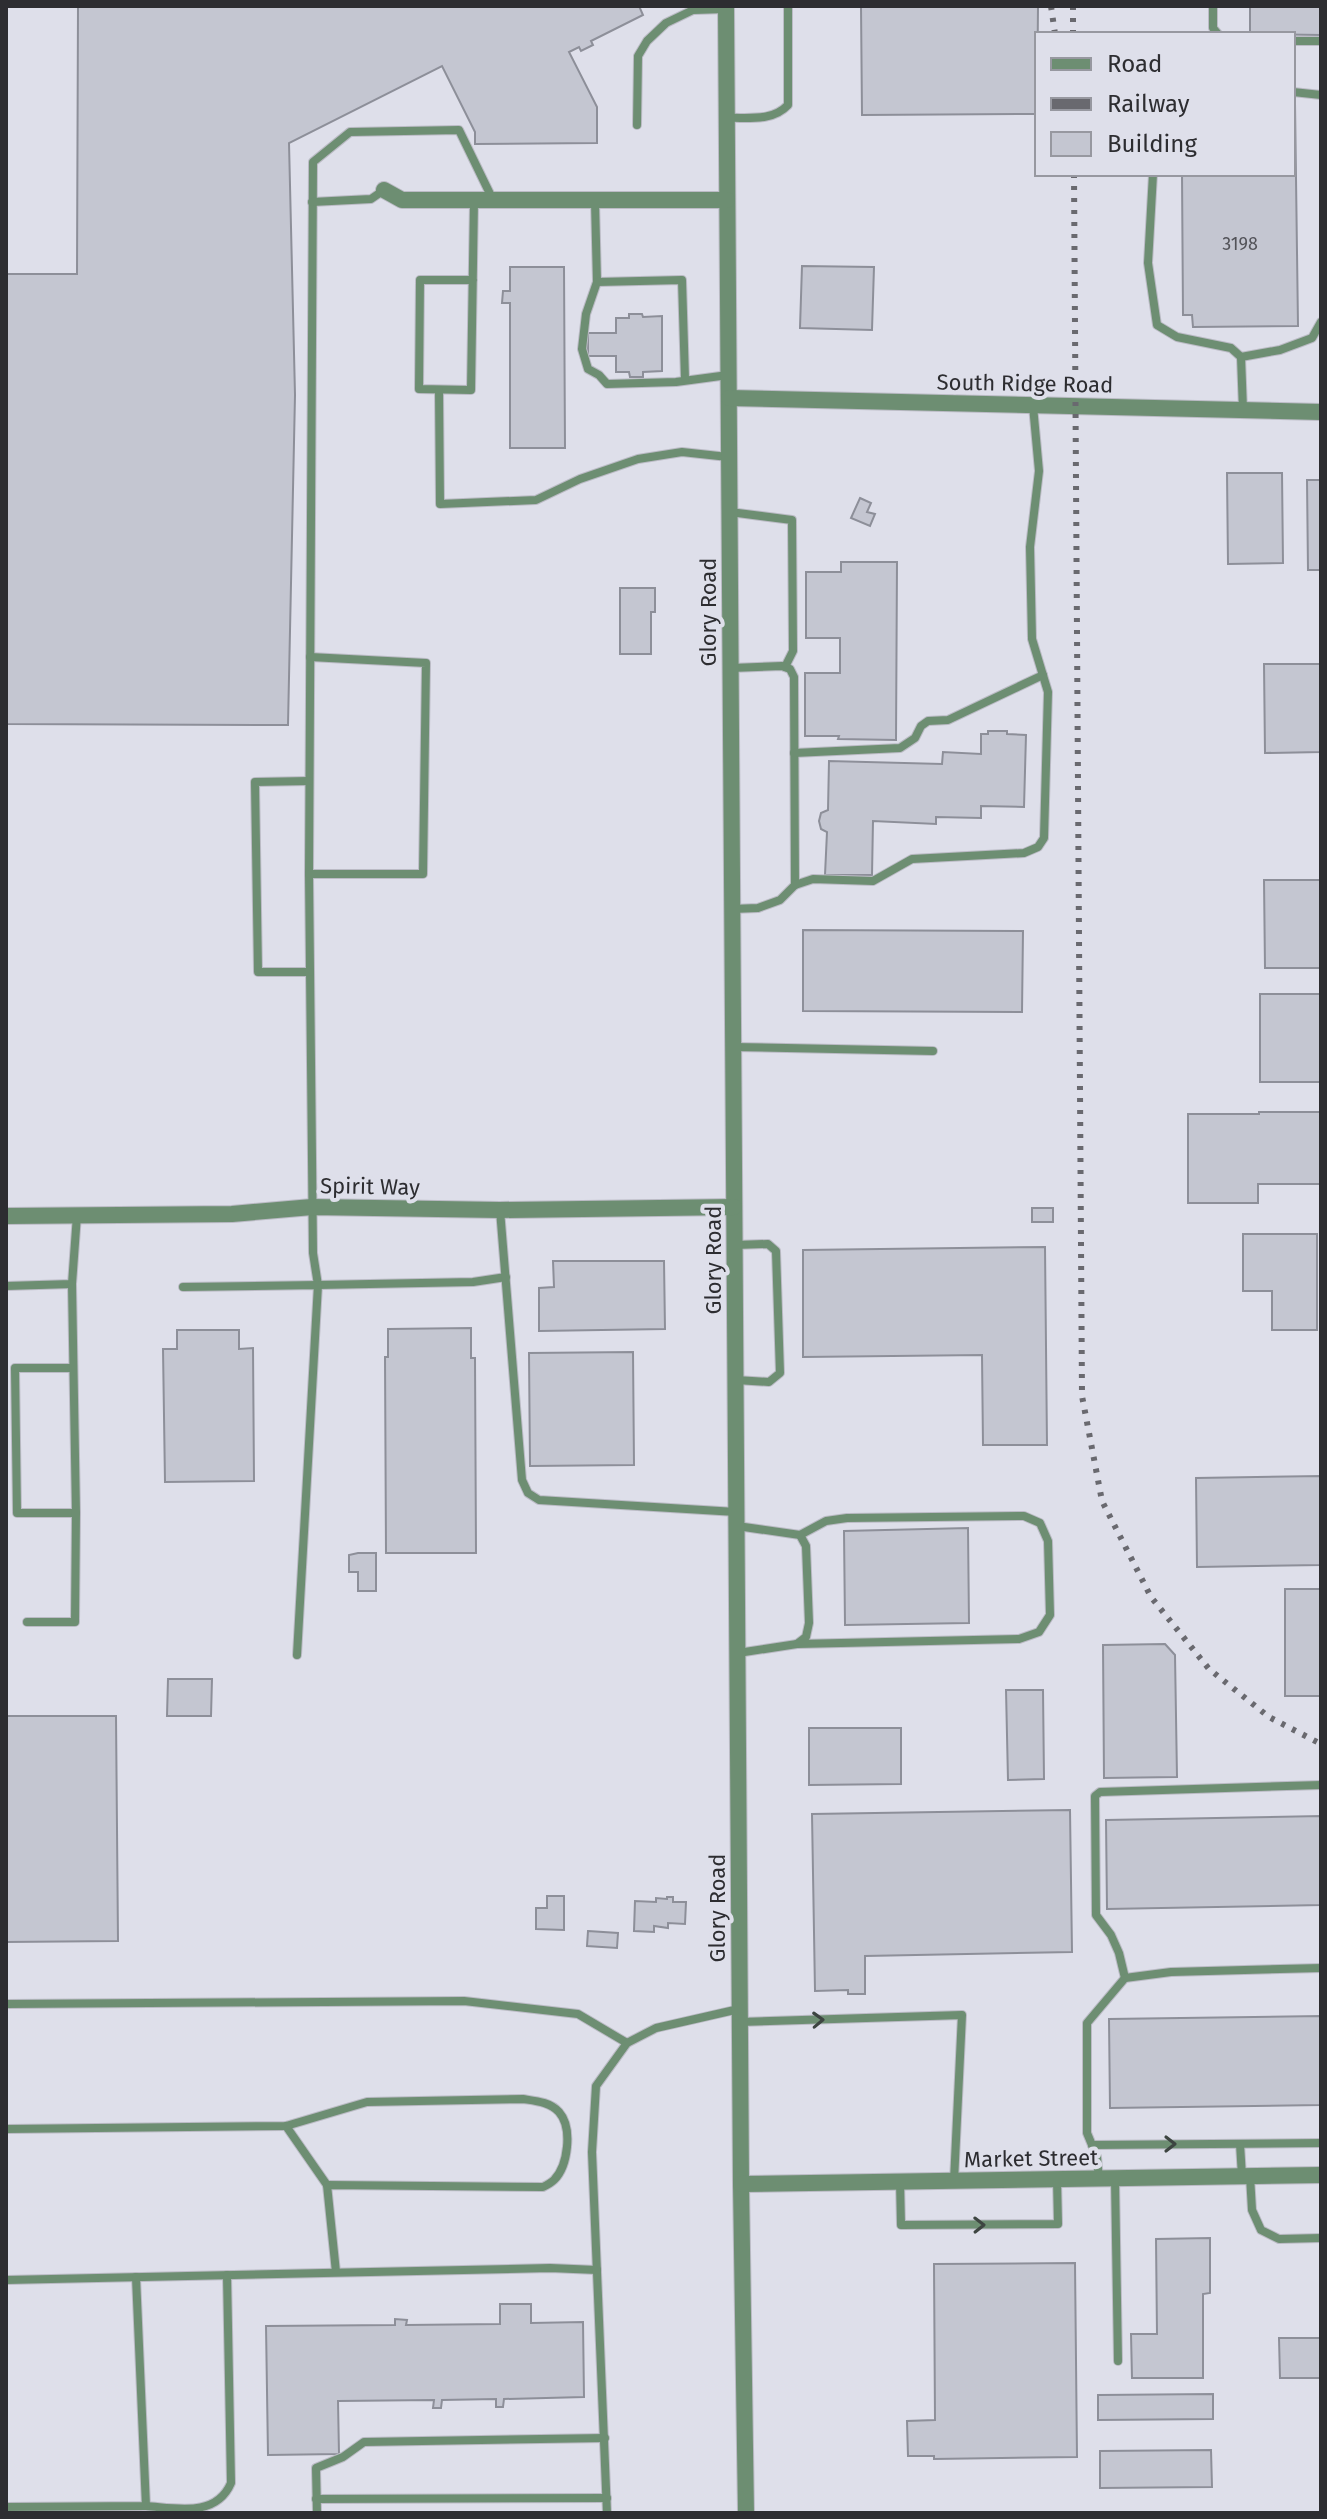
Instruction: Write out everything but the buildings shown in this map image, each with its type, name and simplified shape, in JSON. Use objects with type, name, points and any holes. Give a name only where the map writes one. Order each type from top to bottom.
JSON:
[{"type":"street","name":"Glory Road","points":[[726,7],[746,2513]]},
{"type":"street","points":[[384,190],[402,200],[727,200]]},
{"type":"street","name":"South Ridge Road","points":[[729,398],[1321,412]]},
{"type":"street","name":"Spirit Way","points":[[6,1216],[232,1214],[312,1207],[500,1210],[734,1207]]},
{"type":"street","name":"Market Street","points":[[741,2184],[1321,2175]]},
{"type":"lane","points":[[726,118],[770,117],[788,105],[788,6]]},
{"type":"lane","points":[[1213,6],[1213,28],[1216,32]]},
{"type":"lane","points":[[637,125],[638,56],[647,41],[666,23],[693,10],[726,7]]},
{"type":"lane","points":[[1295,41],[1321,41]]},
{"type":"lane","points":[[1295,92],[1321,95]]},
{"type":"lane","points":[[297,1655],[318,1285],[313,1253],[309,874],[313,162],[350,132],[459,130],[493,200]]},
{"type":"lane","points":[[1153,176],[1148,263],[1157,325],[1177,337],[1231,348],[1241,357],[1243,410]]},
{"type":"lane","points":[[312,202],[371,199],[384,190]]},
{"type":"lane","points":[[473,280],[420,280],[419,389],[471,390],[473,280],[474,200]]},
{"type":"lane","points":[[595,200],[597,282],[586,314],[582,349],[588,369],[607,384],[676,382],[728,375]]},
{"type":"lane","points":[[597,282],[682,280],[685,379]]},
{"type":"lane","points":[[1241,357],[1280,350],[1312,338],[1321,322]]},
{"type":"lane","points":[[439,390],[440,504],[536,500],[580,479],[638,459],[667,454],[682,452],[729,457]]},
{"type":"lane","points":[[732,909],[758,908],[780,900],[795,885],[813,879],[873,881],[912,859],[1024,853],[1038,847],[1044,838],[1048,692],[1032,639],[1030,547],[1039,471],[1033,406]]},
{"type":"lane","points":[[730,512],[792,520],[793,651],[785,667]]},
{"type":"lane","points":[[309,874],[423,874],[426,663],[310,657]]},
{"type":"lane","points":[[731,668],[785,667],[794,677],[795,885]]},
{"type":"lane","points":[[794,753],[900,748],[915,738],[921,726],[928,721],[948,720],[1043,675]]},
{"type":"lane","points":[[309,781],[255,782],[258,972],[310,972]]},
{"type":"lane","points":[[733,1047],[933,1051]]},
{"type":"lane","points":[[500,1210],[522,1480],[528,1493],[539,1500],[736,1519],[800,1535],[806,1546],[809,1623],[806,1637],[797,1644]]},
{"type":"lane","points":[[27,1622],[75,1622],[72,1284],[77,1215]]},
{"type":"lane","points":[[735,1245],[768,1244],[776,1251],[780,1373],[769,1382],[736,1380]]},
{"type":"lane","points":[[183,1287],[473,1282],[506,1277]]},
{"type":"lane","points":[[6,1286],[72,1284]]},
{"type":"lane","points":[[73,1368],[15,1368],[17,1513],[76,1513]]},
{"type":"lane","points":[[737,1653],[797,1644],[1019,1639],[1039,1632],[1050,1615],[1048,1541],[1040,1523],[1024,1516],[847,1518],[826,1521],[800,1535]]},
{"type":"lane","points":[[1125,1978],[1111,1935],[1096,1915],[1095,1796],[1100,1792],[1321,1785]]},
{"type":"lane","points":[[1118,2361],[1107,2178],[1087,2133],[1087,2023],[1125,1978],[1171,1972],[1321,1968]]},
{"type":"lane","points":[[6,2004],[464,2001],[578,2014],[627,2043]]},
{"type":"lane","points":[[607,2513],[592,2152],[596,2086],[627,2043],[656,2028],[740,2016],[962,2015],[954,2181]]},
{"type":"lane","points":[[6,2129],[286,2126],[367,2102],[523,2099],[546,2103],[560,2113],[566,2127],[566,2154],[555,2179],[543,2187],[327,2185]]},
{"type":"lane","points":[[286,2126],[327,2185],[336,2272]]},
{"type":"lane","points":[[1092,2145],[1321,2143]]},
{"type":"lane","points":[[1240,2144],[1252,2210],[1261,2230],[1279,2239],[1321,2238]]},
{"type":"lane","points":[[900,2181],[901,2225],[1058,2224],[1057,2179]]},
{"type":"lane","points":[[6,2280],[550,2268],[597,2270]]},
{"type":"lane","points":[[6,2507],[146,2506],[203,2509],[229,2490],[227,2275]]},
{"type":"lane","points":[[136,2277],[146,2506]]},
{"type":"lane","points":[[317,2513],[316,2468],[343,2457],[364,2442],[605,2438]]},
{"type":"lane","points":[[316,2499],[607,2498]]},
{"type":"railway","points":[[1051,6],[1055,32]]},
{"type":"railway","points":[[1073,6],[1073,32]]},
{"type":"railway","points":[[1074,176],[1082,1396],[1102,1501],[1151,1597],[1209,1669],[1269,1717],[1321,1744]]}]
